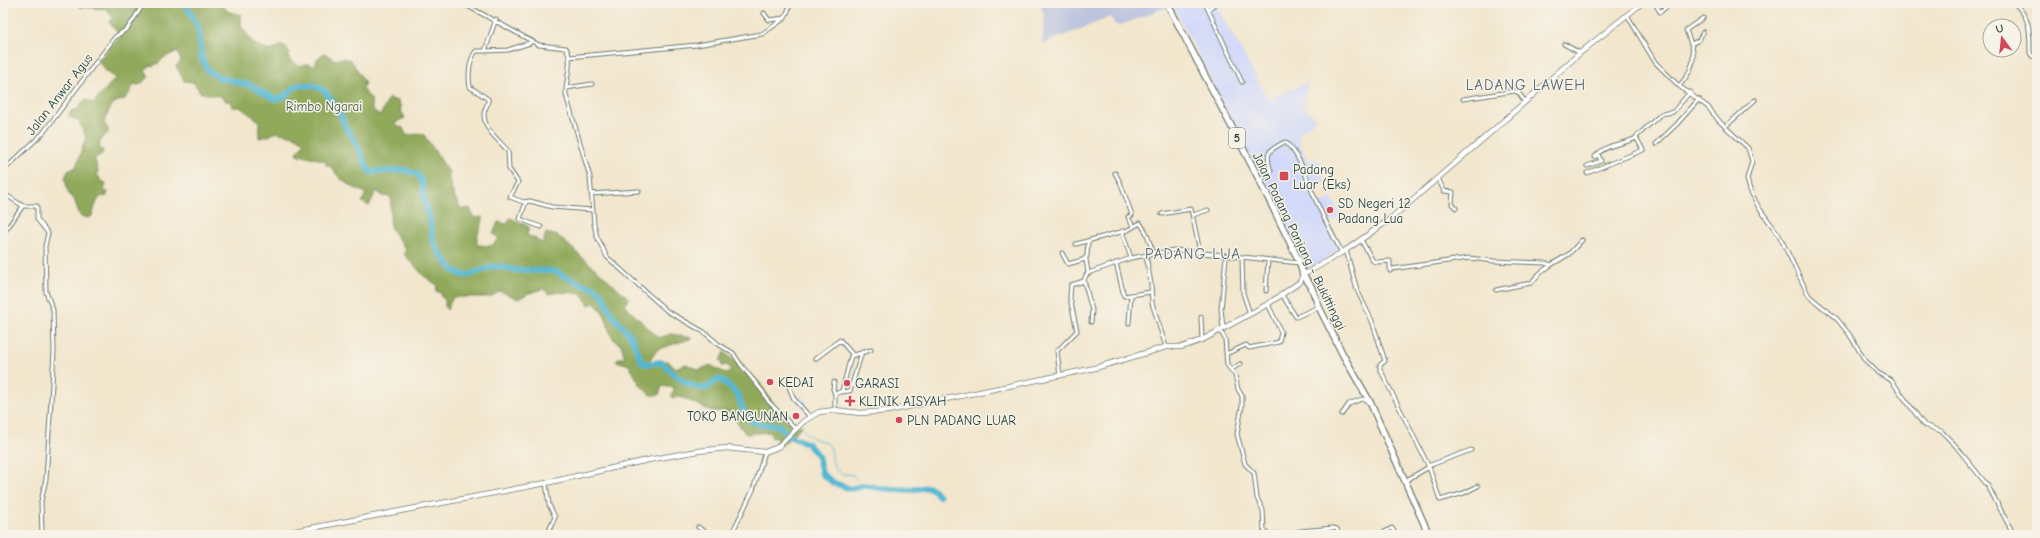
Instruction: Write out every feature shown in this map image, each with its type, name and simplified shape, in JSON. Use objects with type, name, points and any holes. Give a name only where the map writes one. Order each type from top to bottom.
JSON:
[{"type":"highway","name":"Jalan Padang Panjang - Bukittinggi","points":[[1168,3],[1260,181],[1300,263],[1303,275],[1311,286],[1319,307],[1370,402],[1429,535]]},
{"type":"main road","points":[[276,535],[546,483],[648,460],[717,448],[765,452],[780,445],[810,417],[819,412],[834,410],[860,413],[888,411],[1060,376],[1095,368],[1166,347],[1182,347],[1202,340],[1268,304],[1300,282],[1303,275],[1344,251],[1389,220],[1580,53],[1642,3]]},
{"type":"street","name":"Jalan Anwar Agus","points":[[3,171],[30,148],[43,133],[115,38],[128,28],[144,3]]},
{"type":"street","points":[[462,3],[496,20],[539,45],[566,48],[569,57],[566,88],[590,177],[592,210],[597,237],[606,257],[667,311],[704,332],[718,344],[733,353],[741,365],[759,385],[768,402],[796,430]]},
{"type":"street","points":[[569,57],[697,45],[750,37],[762,34],[777,26],[785,18],[791,3]]},
{"type":"street","points":[[1205,3],[1242,82]]},
{"type":"street","points":[[1208,9],[1216,3]]},
{"type":"street","points":[[1655,3],[1660,12],[1671,3]]},
{"type":"street","points":[[2014,3],[2028,18],[2030,29],[2030,53],[2032,56],[2037,57]]},
{"type":"street","points":[[764,13],[769,20],[785,18]]},
{"type":"street","points":[[1627,15],[1644,41],[1650,56],[1679,86],[1699,99],[1725,127],[1748,148],[1752,161],[1748,179],[1750,190],[1759,208],[1779,235],[1805,290],[1812,299],[1836,320],[1849,334],[1865,360],[1878,373],[1891,380],[1924,425],[1941,431],[1954,444],[1988,486],[2014,535]]},
{"type":"street","points":[[1679,86],[1688,75],[1695,56],[1686,30],[1702,18]]},
{"type":"street","points":[[485,51],[496,20]]},
{"type":"street","points":[[1691,44],[1699,40],[1703,32]]},
{"type":"street","points":[[531,40],[530,43],[508,50],[476,51],[472,55],[470,87],[488,99],[484,115],[485,124],[498,142],[508,151],[509,169],[518,182],[510,197],[552,207],[592,210]]},
{"type":"street","points":[[1564,44],[1580,53]]},
{"type":"street","points":[[566,88],[592,84]]},
{"type":"street","points":[[1463,99],[1515,91],[1519,93],[1525,102]]},
{"type":"street","points":[[1587,166],[1601,161],[1596,155],[1616,143],[1630,142],[1636,138],[1661,114],[1673,112],[1690,92]]},
{"type":"street","points":[[1656,144],[1678,124],[1699,99]]},
{"type":"street","points":[[1725,127],[1755,100]]},
{"type":"street","points":[[1587,173],[1643,150],[1636,138]]},
{"type":"street","points":[[1260,181],[1271,171],[1267,158],[1268,154],[1278,146],[1285,142],[1287,143],[1294,151],[1318,204],[1344,251],[1357,290],[1372,320],[1385,361],[1380,365],[1380,368],[1429,467],[1440,500],[1464,493],[1478,486]]},
{"type":"street","points":[[1115,173],[1120,182],[1131,212],[1130,218],[1132,225]]},
{"type":"street","points":[[1438,178],[1444,191],[1453,192],[1452,204],[1456,208]]},
{"type":"street","points":[[591,194],[639,191]]},
{"type":"street","points":[[3,194],[23,206],[38,208],[37,219],[48,231],[44,248],[46,292],[54,313],[54,352],[46,479],[40,501],[42,535]]},
{"type":"street","points":[[526,202],[520,219],[541,227]]},
{"type":"street","points":[[3,234],[23,206]]},
{"type":"street","points":[[1162,214],[1190,208],[1193,215],[1199,252]]},
{"type":"street","points":[[1193,215],[1208,210]]},
{"type":"street","points":[[1076,244],[1122,231],[1132,225],[1143,224],[1154,254]]},
{"type":"street","points":[[1122,231],[1131,258]]},
{"type":"street","points":[[1361,240],[1373,261],[1390,262],[1390,271],[1392,269],[1410,265],[1422,266],[1469,258],[1494,261],[1544,263],[1551,265]]},
{"type":"street","points":[[1496,290],[1531,283],[1540,273],[1569,254],[1582,240]]},
{"type":"street","points":[[1062,253],[1068,264],[1084,259],[1087,256],[1088,241]]},
{"type":"street","points":[[1088,273],[1131,258],[1174,250],[1199,252],[1226,257],[1300,263]]},
{"type":"street","points":[[1146,255],[1152,303],[1166,347]]},
{"type":"street","points":[[1226,257],[1221,309],[1222,328],[1227,365],[1232,369],[1237,378],[1238,389],[1242,399],[1237,434],[1245,464],[1254,473],[1257,500],[1264,513],[1264,530],[1266,533],[1283,535]]},
{"type":"street","points":[[1242,258],[1243,293],[1250,314]]},
{"type":"street","points":[[1084,259],[1087,260],[1088,273],[1084,281],[1092,310],[1091,322]]},
{"type":"street","points":[[1266,291],[1268,260]]},
{"type":"street","points":[[1116,263],[1123,295],[1151,292]]},
{"type":"street","points":[[1060,376],[1057,351],[1077,331],[1070,298],[1071,285],[1084,281]]},
{"type":"street","points":[[1129,323],[1131,295]]},
{"type":"street","points":[[1282,295],[1296,317],[1319,307]]},
{"type":"street","points":[[1226,354],[1246,345],[1250,348],[1279,342],[1281,332],[1268,304]]},
{"type":"street","points":[[1201,317],[1202,340]]},
{"type":"street","points":[[815,359],[840,340],[853,355]]},
{"type":"street","points":[[853,355],[871,350]]},
{"type":"street","points":[[835,394],[850,391],[862,352]]},
{"type":"street","points":[[841,392],[853,355]]},
{"type":"street","points":[[1232,369],[1240,364]]},
{"type":"street","points":[[834,382],[834,410]]},
{"type":"street","points":[[789,387],[794,399],[810,417]]},
{"type":"street","points":[[1342,414],[1349,404],[1362,399],[1370,402]]},
{"type":"street","points":[[1405,480],[1429,467],[1471,450]]},
{"type":"street","points":[[731,535],[754,490],[765,452]]},
{"type":"street","points":[[546,483],[549,505],[555,518],[547,535]]},
{"type":"street","points":[[698,527],[710,535]]},
{"type":"street","points":[[1286,535],[1301,531],[1333,528],[1337,529],[1339,535]]},
{"type":"street","points":[[1379,535],[1392,528],[1396,535]]},
{"type":"shaded area","points":[[1165,3],[1168,7],[1118,26],[1114,23],[1111,17],[1042,44],[1045,16],[1040,4]]},
{"type":"shaded area","points":[[1172,3],[1206,3],[1208,6],[1215,3],[1268,99],[1307,83],[1303,106],[1316,119],[1305,129],[1300,131],[1298,138],[1307,159],[1309,161],[1313,159],[1320,161],[1320,168],[1325,182],[1312,188],[1319,204],[1332,198],[1341,217],[1328,223],[1339,246],[1338,250],[1314,266],[1309,267],[1304,263]]},
{"type":"shaded area","points":[[800,396],[807,400],[807,403],[803,408],[795,399]]},
{"type":"green space","name":"Rimbo Ngarai","points":[[75,3],[219,3],[229,12],[241,15],[241,26],[254,44],[270,51],[283,45],[290,52],[289,60],[300,66],[307,64],[315,66],[317,59],[324,53],[335,60],[343,58],[351,60],[365,83],[362,89],[371,99],[372,109],[380,116],[389,98],[399,102],[400,109],[405,118],[396,122],[397,126],[403,128],[406,135],[424,135],[449,172],[449,181],[454,196],[461,209],[470,208],[474,218],[483,217],[477,236],[477,245],[491,246],[499,238],[493,234],[498,222],[507,224],[510,218],[529,227],[527,235],[543,243],[546,233],[558,236],[629,298],[625,304],[629,310],[659,338],[671,334],[693,338],[658,349],[648,362],[668,361],[675,368],[686,364],[699,370],[710,365],[725,373],[731,371],[727,365],[722,366],[722,362],[720,361],[724,352],[759,382],[779,412],[794,427],[803,425],[778,449],[776,437],[772,438],[770,432],[746,434],[729,412],[711,411],[681,397],[672,398],[671,395],[674,388],[662,386],[659,395],[650,395],[640,385],[629,365],[616,361],[618,358],[625,358],[621,344],[616,342],[611,335],[601,310],[594,303],[589,305],[581,293],[559,292],[549,294],[543,289],[529,293],[518,299],[500,291],[490,297],[453,297],[447,310],[445,307],[445,299],[441,297],[441,293],[436,291],[437,285],[424,276],[404,254],[406,250],[390,227],[391,197],[383,196],[376,191],[369,206],[362,202],[366,193],[344,181],[332,168],[326,165],[326,161],[303,155],[300,157],[297,153],[304,143],[298,138],[276,132],[269,136],[259,138],[259,121],[240,107],[232,107],[230,101],[226,101],[220,96],[201,93],[193,82],[184,81],[176,66],[181,61],[177,51],[153,66],[150,65],[145,71],[149,77],[139,85],[134,84],[127,97],[123,100],[115,102],[111,107],[104,123],[108,129],[108,133],[100,143],[101,150],[103,150],[102,154],[96,157],[95,160],[98,171],[97,174],[101,181],[106,183],[104,191],[108,192],[106,197],[102,196],[98,200],[92,216],[89,218],[80,216],[74,199],[68,193],[65,178],[68,171],[76,167],[86,137],[79,121],[68,116],[71,111],[76,110],[86,100],[93,103],[114,80],[115,78],[105,70],[98,61],[120,36],[109,22],[113,18],[107,9],[80,7]]},
{"type":"waterway","points":[[185,3],[198,27],[202,59],[208,71],[220,78],[250,85],[275,99],[283,97],[296,86],[315,86],[325,91],[338,109],[345,126],[359,148],[370,172],[405,170],[417,174],[422,182],[424,200],[430,220],[433,241],[441,255],[454,271],[463,275],[469,275],[495,266],[515,270],[554,271],[581,284],[595,288],[602,294],[611,313],[631,336],[642,362],[645,364],[661,362],[670,371],[688,384],[701,388],[707,388],[716,380],[722,380],[738,395],[744,414],[749,420],[757,424],[778,425],[791,437],[807,443],[818,456],[822,474],[834,483],[851,489],[863,485],[878,488],[910,490],[928,487],[934,490],[939,496]]},
{"type":"waterway","points":[[803,429],[811,437],[827,443],[830,446],[833,463],[837,470],[842,474],[853,475],[857,479]]},
{"type":"place","name":"Padang Luar (Eks)","points":[[1284,176]]},
{"type":"place","name":"SD Negeri 12 Padang Lua","points":[[1330,210]]},
{"type":"place","name":"KEDAI","points":[[770,382]]},
{"type":"place","name":"GARASI","points":[[847,383]]},
{"type":"place","name":"KLINIK AISYAH","points":[[850,401]]},
{"type":"place","name":"TOKO BANGUNAN","points":[[796,416]]},
{"type":"place","name":"PLN PADANG LUAR","points":[[899,420]]},
{"type":"district","name":"LADANG LAWEH","points":[[1526,85]]},
{"type":"district","name":"PADANG LUA","points":[[1193,254]]}]
